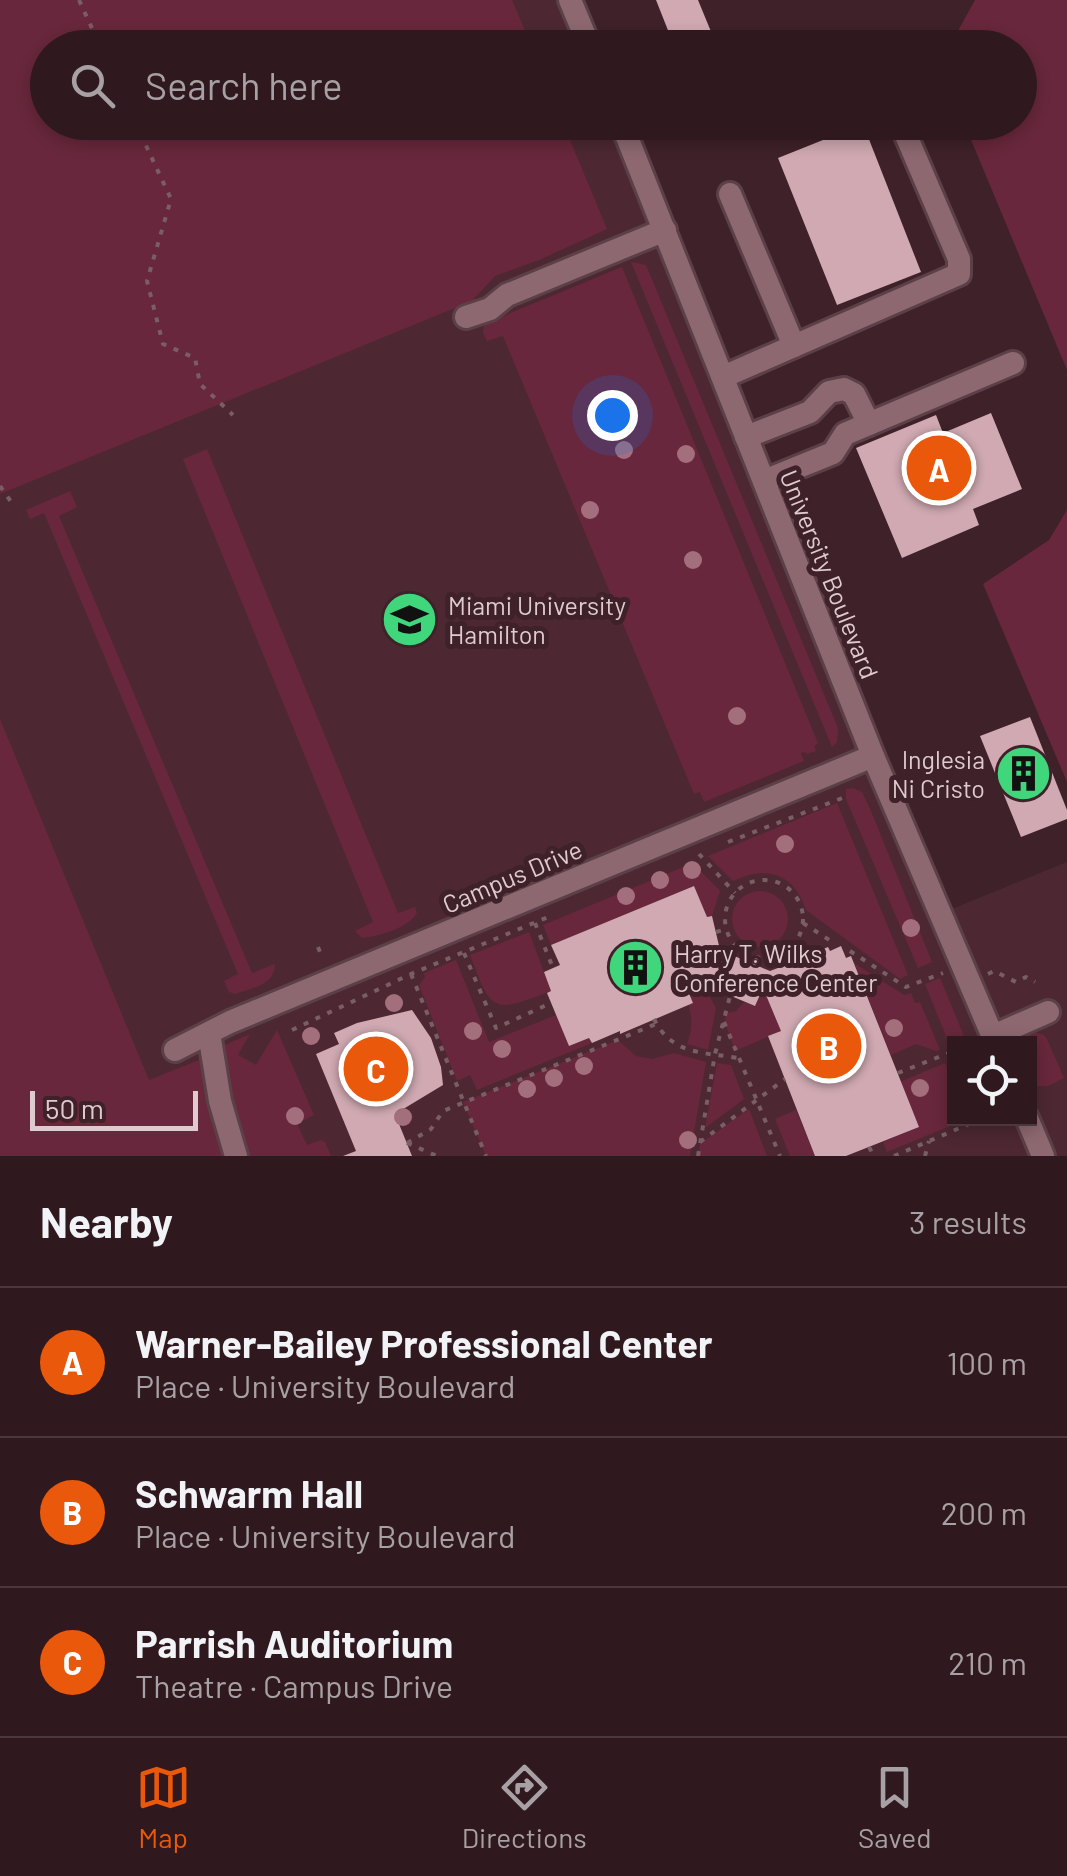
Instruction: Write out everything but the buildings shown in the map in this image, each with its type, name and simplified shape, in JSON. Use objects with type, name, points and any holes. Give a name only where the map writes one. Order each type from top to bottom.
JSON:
[{"type":"street","points":[[570,0],[582,30]]},
{"type":"street","name":"University Boulevard","points":[[628,140],[873,756],[992,1036]]},
{"type":"street","points":[[722,377],[959,274],[960,259],[908,140]]},
{"type":"street","points":[[730,194],[794,346]]},
{"type":"street","points":[[466,318],[490,309],[508,295],[665,230]]},
{"type":"street","points":[[764,481],[832,453],[845,434],[1014,362]]},
{"type":"street","points":[[746,436],[810,412],[829,392],[844,389],[854,394],[870,424]]},
{"type":"street","name":"Campus Drive","points":[[175,1050],[230,1022],[873,756]]},
{"type":"street","points":[[1002,1036],[1048,1012]]},
{"type":"street","points":[[209,1033],[220,1101],[236,1156]]},
{"type":"street","points":[[1030,1126],[1043,1156]]},
{"type":"path","points":[[79,0],[93,30]]},
{"type":"path","points":[[144,140],[171,199],[147,281],[163,344],[195,358],[200,384],[233,415]]},
{"type":"path","points":[[0,486],[14,506]]},
{"type":"path","points":[[718,846],[845,797]]},
{"type":"path","points":[[687,859],[700,854],[734,893]]},
{"type":"path","points":[[771,880],[789,888],[801,904],[803,924],[796,942],[780,954],[761,958],[742,951],[731,939],[726,907],[734,893],[751,882],[771,880]]},
{"type":"path","points":[[292,1030],[553,915]]},
{"type":"path","points":[[535,922],[553,968]]},
{"type":"path","points":[[803,924],[834,943]]},
{"type":"path","points":[[716,932],[727,929]]},
{"type":"path","points":[[318,947],[322,956]]},
{"type":"path","points":[[741,960],[742,951]]},
{"type":"path","points":[[850,951],[906,987],[966,973],[994,971],[1016,982],[1026,977],[1035,982]]},
{"type":"path","points":[[464,953],[496,1028],[551,1004]]},
{"type":"path","points":[[412,974],[486,1156]]},
{"type":"path","points":[[698,1156],[722,1018],[730,996]]},
{"type":"path","points":[[722,1018],[780,1156]]},
{"type":"path","points":[[437,1156],[407,1143],[431,1130],[444,1110],[655,1022],[666,1039],[682,1048],[738,1058]]},
{"type":"path","points":[[898,1073],[947,1054]]},
{"type":"path","points":[[700,1142],[785,1079]]},
{"type":"path","points":[[894,1156],[965,1126]]},
{"type":"path","points":[[925,1156],[930,1141]]},
{"type":"path","points":[[870,1147],[874,1156]]},
{"type":"shaded area","name":"Miami University Hamilton","points":[[0,0],[570,0],[583,30],[30,30],[30,140],[628,140],[942,913],[1067,862],[1067,1156],[0,1156]]},
{"type":"shaded area","points":[[0,0],[512,0],[525,30],[30,30],[30,140],[570,140],[607,229],[495,276],[472,301],[0,494]]},
{"type":"shaded area","points":[[975,0],[1067,0],[1067,370],[971,140],[1037,140],[1037,30],[958,30]]},
{"type":"shaded area","points":[[631,262],[646,265],[838,728],[837,742],[832,747]]},
{"type":"shaded area","points":[[622,267],[818,743],[814,746],[816,751],[801,753],[804,761],[704,802],[700,792],[694,794],[503,336],[487,341],[483,333],[484,324]]},
{"type":"shaded area","points":[[207,449],[398,913],[415,907],[417,913],[413,918],[393,930],[362,938],[355,931],[373,922],[183,459]]},
{"type":"shaded area","points":[[70,491],[77,507],[59,516],[252,973],[275,964],[271,977],[255,987],[235,994],[229,992],[224,981],[238,974],[44,513],[30,519],[26,510]]},
{"type":"shaded area","points":[[1067,510],[1067,782],[983,584],[1049,540]]},
{"type":"shaded area","points":[[0,719],[149,1080],[199,1060],[227,1156],[0,1156]]},
{"type":"shaded area","points":[[846,789],[862,792],[871,811],[932,962],[918,968],[846,799]]},
{"type":"shaded area","points":[[837,803],[908,975],[900,979],[806,910],[787,880],[768,873],[733,881],[708,856]]},
{"type":"shaded area","points":[[693,863],[720,891],[712,916],[707,917],[694,886],[551,945],[543,925]]},
{"type":"shaded area","points":[[760,891],[780,899],[788,919],[780,939],[760,947],[740,939],[732,919],[740,899]]},
{"type":"shaded area","points":[[529,932],[551,991],[517,1003],[497,1003],[484,989],[470,955]]},
{"type":"shaded area","points":[[456,960],[489,1042],[556,1015],[569,1046],[589,1038],[592,1043],[477,1090],[470,1075],[457,1081],[419,985],[424,973]]},
{"type":"shaded area","points":[[854,963],[904,995],[911,993],[915,1003],[920,1002],[940,1050],[916,1044],[891,1055]]},
{"type":"shaded area","points":[[709,975],[705,985],[712,988],[710,997],[716,1008],[708,1050],[687,1044],[691,1015],[682,986]]},
{"type":"shaded area","points":[[940,978],[964,1036],[947,1039],[925,984]]},
{"type":"shaded area","points":[[763,988],[781,1031],[735,1051],[725,1023],[726,1013],[736,1011],[744,1002],[755,1006]]},
{"type":"shaded area","points":[[277,1030],[314,1115],[297,1124],[307,1145],[321,1140],[331,1156],[244,1156],[222,1070],[225,1045],[250,1034],[238,1055],[256,1065]]},
{"type":"shaded area","points":[[1026,1035],[1044,1035],[1064,1078],[1048,1086],[1037,1086],[1037,1036]]},
{"type":"shaded area","points":[[618,1040],[636,1056],[652,1059],[674,1053],[706,1062],[690,1156],[486,1156],[463,1102]]},
{"type":"shaded area","points":[[717,1063],[731,1065],[744,1099],[705,1128]]},
{"type":"shaded area","points":[[945,1063],[947,1126],[950,1126],[887,1152],[883,1142],[919,1127],[900,1082]]},
{"type":"shaded area","points":[[749,1109],[767,1156],[698,1156],[700,1144]]},
{"type":"shaded area","points":[[796,1110],[815,1156],[790,1156],[775,1119]]},
{"type":"place","name":"Warner-Bailey Professional Center","points":[[939,468]]},
{"type":"place","name":"Miami University Hamilton","points":[[409,619]]},
{"type":"place","name":"Inglesia Ni Cristo","points":[[1024,773]]},
{"type":"place","name":"Harry T. Wilks Conference Center","points":[[635,967]]},
{"type":"place","name":"Schwarm Hall","points":[[829,1046]]},
{"type":"place","name":"Parrish Auditorium","points":[[376,1069]]}]
